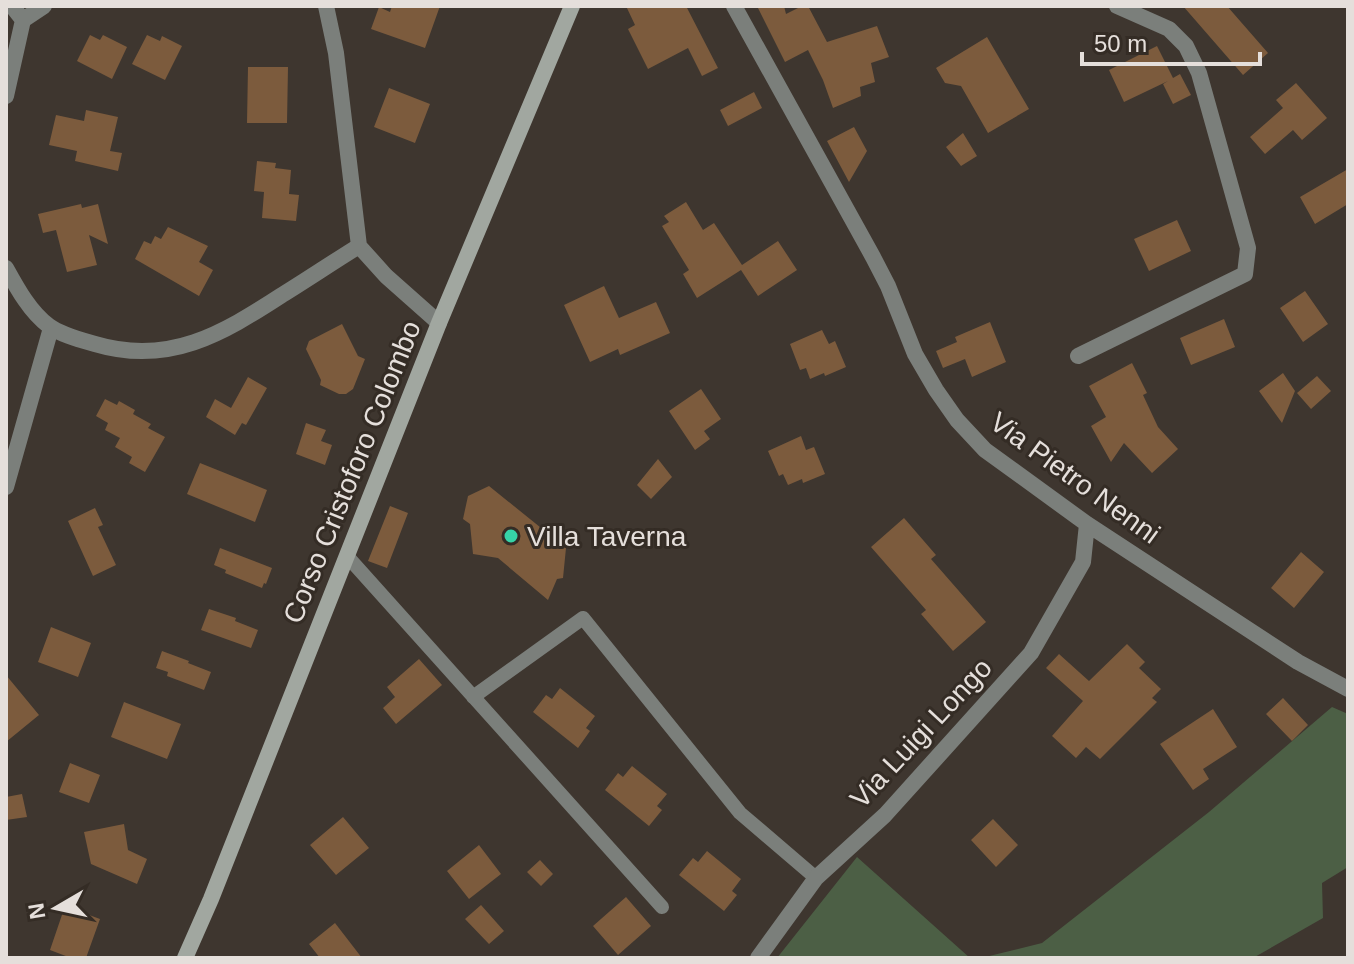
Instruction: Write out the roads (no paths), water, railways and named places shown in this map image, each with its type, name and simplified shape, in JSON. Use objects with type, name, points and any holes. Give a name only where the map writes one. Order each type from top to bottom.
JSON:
[{"type":"street","points":[[12,6],[23,20]]},
{"type":"street","points":[[6,96],[23,20],[44,6]]},
{"type":"street","points":[[326,6],[336,53],[359,246],[386,276],[439,323]]},
{"type":"street","name":"Corso Cristoforo Colombo","points":[[185,958],[217,885],[439,323],[572,6]]},
{"type":"street","points":[[1078,356],[1245,274],[1248,248],[1199,73],[1186,46],[1169,29],[1117,6]]},
{"type":"street","name":"Via Pietro Nenni","points":[[737,10],[873,257],[915,354],[957,420],[985,450],[1087,524],[1298,662],[1348,689]]},
{"type":"street","points":[[6,268],[20,294],[51,328],[119,351],[152,352],[184,346],[235,326],[359,246]]},
{"type":"street","points":[[6,487],[51,328]]},
{"type":"street","name":"Via Luigi Longo","points":[[758,958],[816,878],[885,815],[1031,653],[1083,562],[1087,524]]},
{"type":"lane","points":[[347,556],[662,907]]},
{"type":"lane","points":[[473,697],[583,618],[740,813],[816,878]]},
{"type":"place","name":"Villa Taverna","points":[[511,536]]}]
